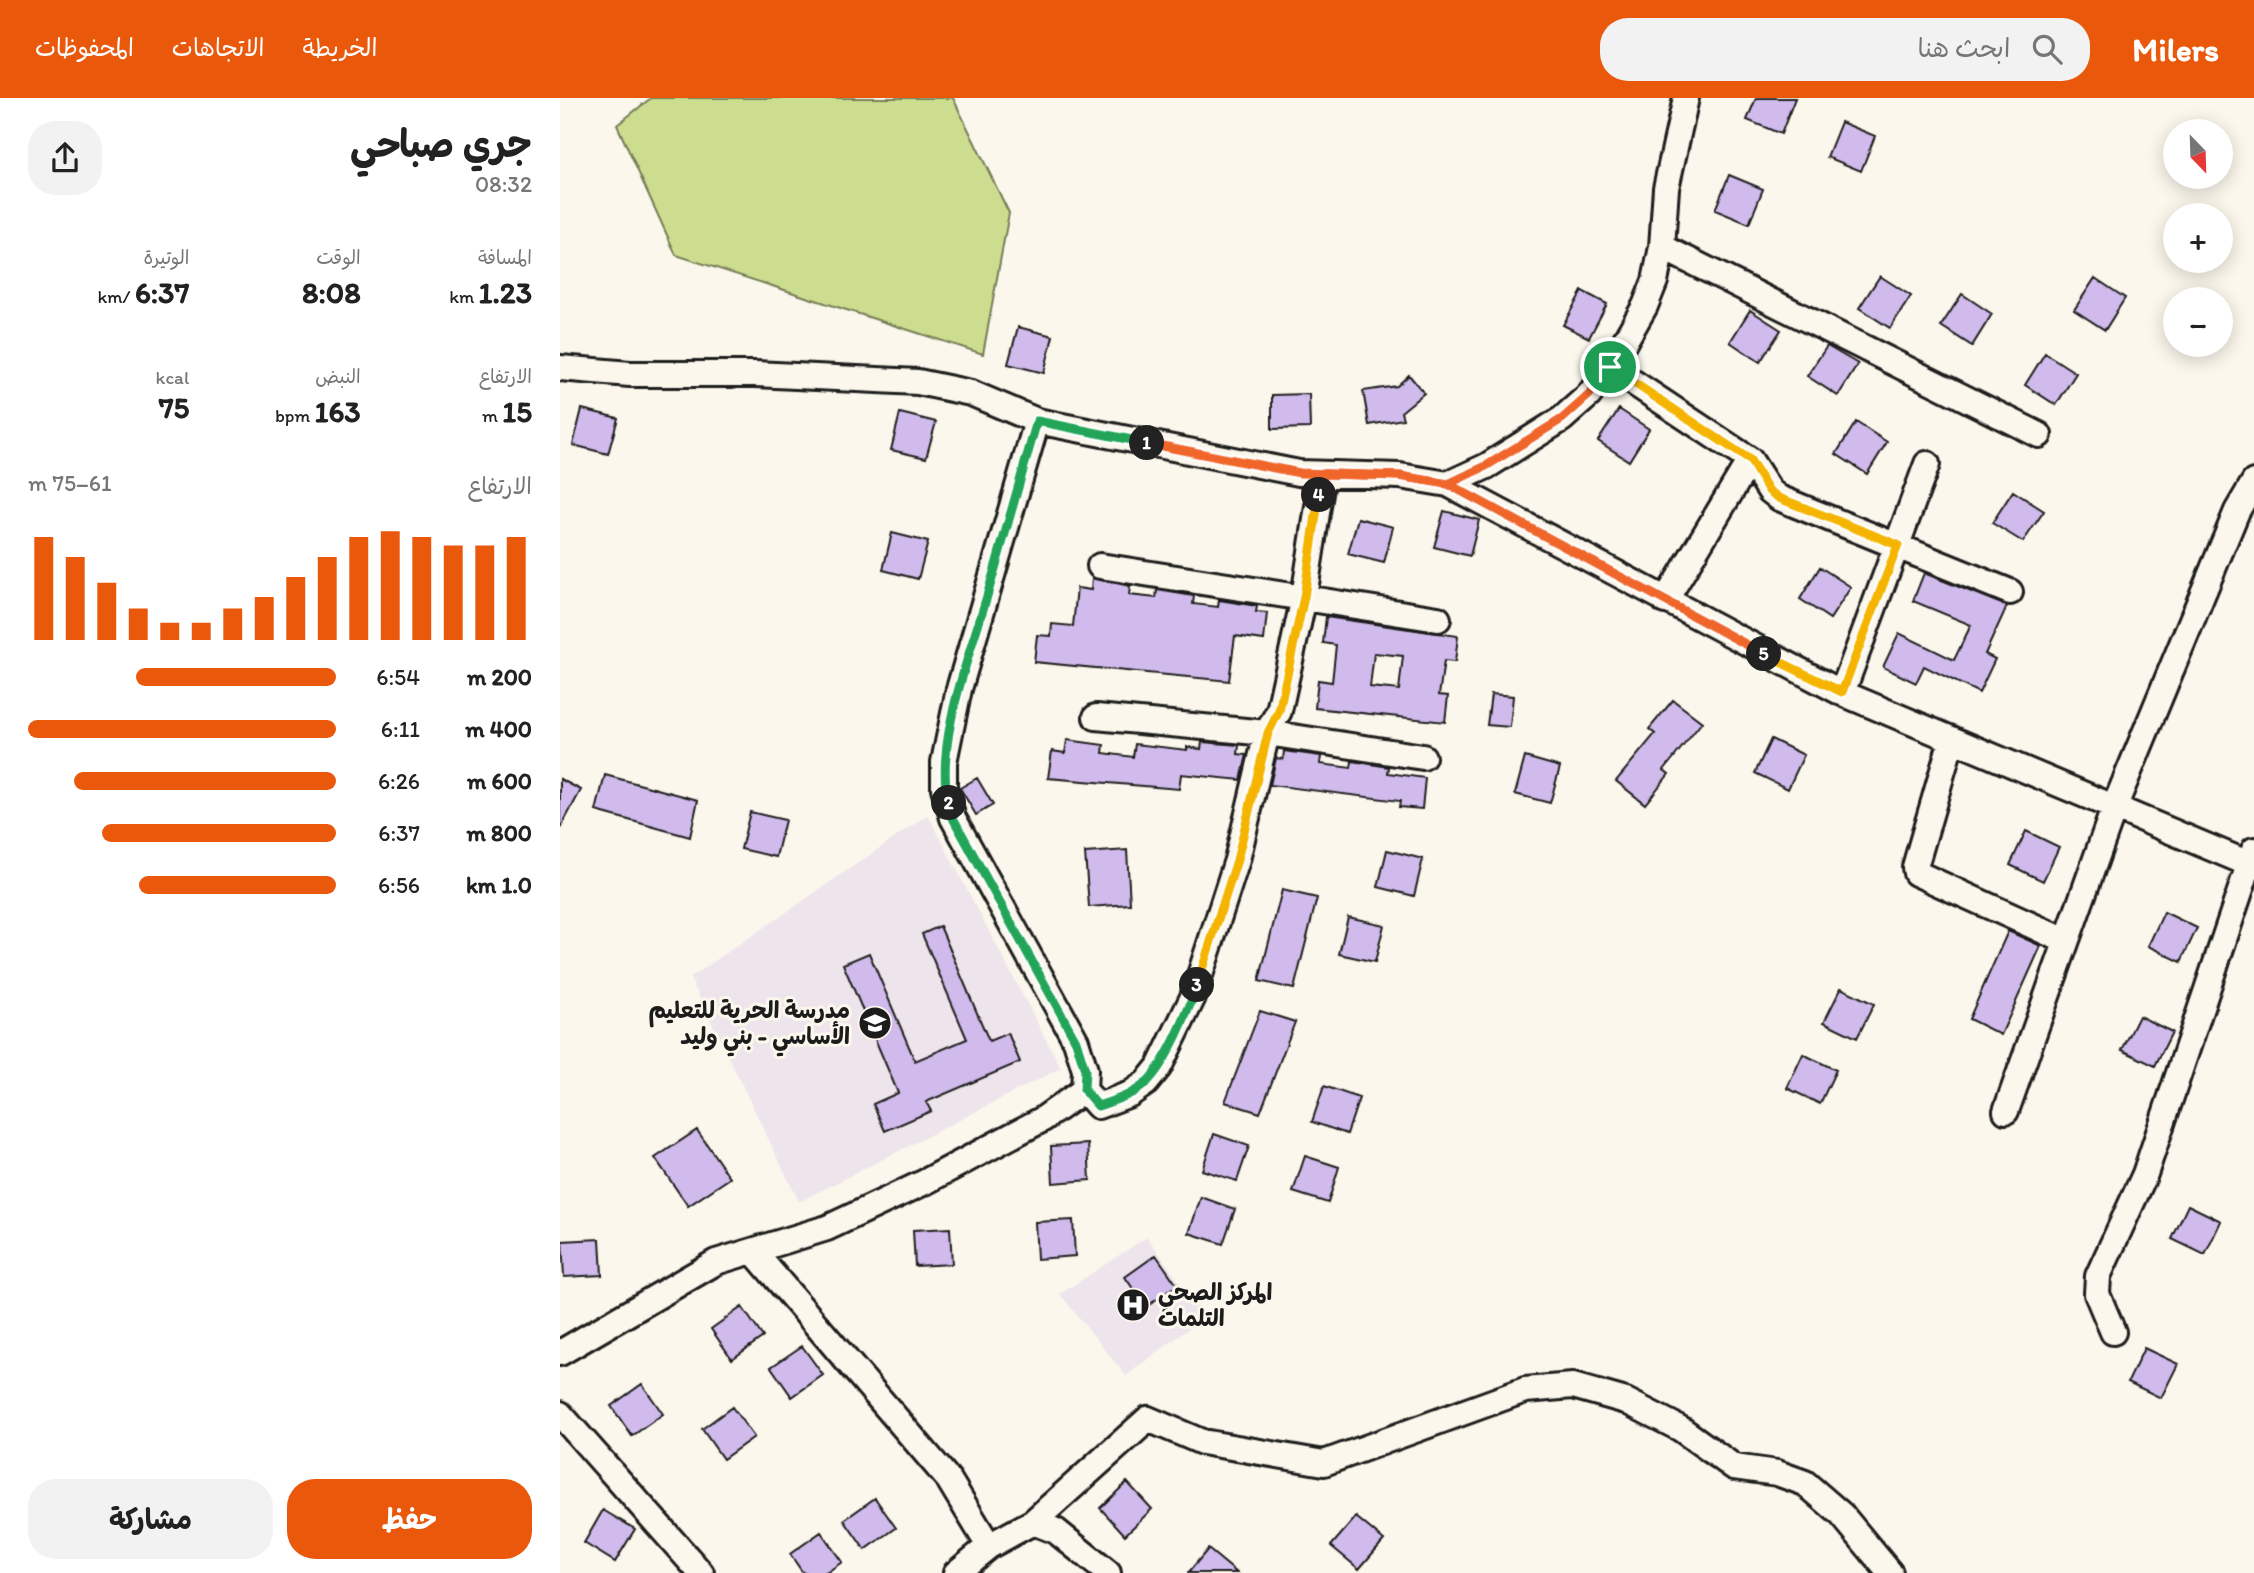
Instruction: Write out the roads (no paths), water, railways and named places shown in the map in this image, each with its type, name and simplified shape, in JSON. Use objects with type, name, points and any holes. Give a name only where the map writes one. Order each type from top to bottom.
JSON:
[{"type":"street","points":[[1448,484],[1486,466],[1562,419],[1589,395],[1610,367],[1645,306],[1655,281],[1662,247],[1666,188],[1686,98]]},
{"type":"street","points":[[1662,247],[2039,435]]},
{"type":"street","points":[[1610,367],[1750,460],[1769,491],[1779,498],[2011,592]]},
{"type":"street","points":[[560,368],[630,374],[755,374],[918,382],[971,393],[1037,421],[1300,473],[1400,476],[1448,484],[1665,601],[1842,692],[2114,808],[2252,860],[2145,1174],[2098,1276],[2097,1294],[2113,1332]]},
{"type":"street","points":[[1037,421],[959,689],[944,762],[944,788],[953,818],[1076,1041],[1085,1070],[1084,1090],[1098,1106],[1130,1094],[1146,1083],[1159,1067],[1193,997],[1237,860],[1268,733],[1279,711],[1304,597],[1323,474]]},
{"type":"street","points":[[1665,601],[1750,460]]},
{"type":"street","points":[[1842,692],[1927,464]]},
{"type":"street","points":[[2006,1111],[2114,808],[2237,511],[2254,482]]},
{"type":"street","points":[[1100,566],[1438,620]]},
{"type":"street","points":[[1096,717],[1268,733],[1423,757]]},
{"type":"street","points":[[1952,739],[1914,867],[1916,873],[2066,941]]},
{"type":"street","points":[[560,1353],[716,1262],[827,1228],[925,1182],[1043,1119],[1084,1090]]},
{"type":"street","points":[[753,1251],[949,1480],[989,1546]]},
{"type":"street","points":[[956,1573],[989,1546],[1033,1522],[1148,1419],[1202,1442],[1324,1463],[1525,1390],[1573,1386],[1626,1401],[1681,1429],[1734,1467],[1777,1473],[1804,1483],[1842,1515],[1891,1573]]},
{"type":"street","points":[[560,1414],[701,1573]]},
{"type":"street","points":[[1033,1522],[1056,1531],[1108,1573]]},
{"type":"place","name":"مدرسة الحرية للتعليم الأساسي - بني وليد","points":[[875,1023]]},
{"type":"place","name":"المركز الصحي التلمات","points":[[1133,1305]]}]
